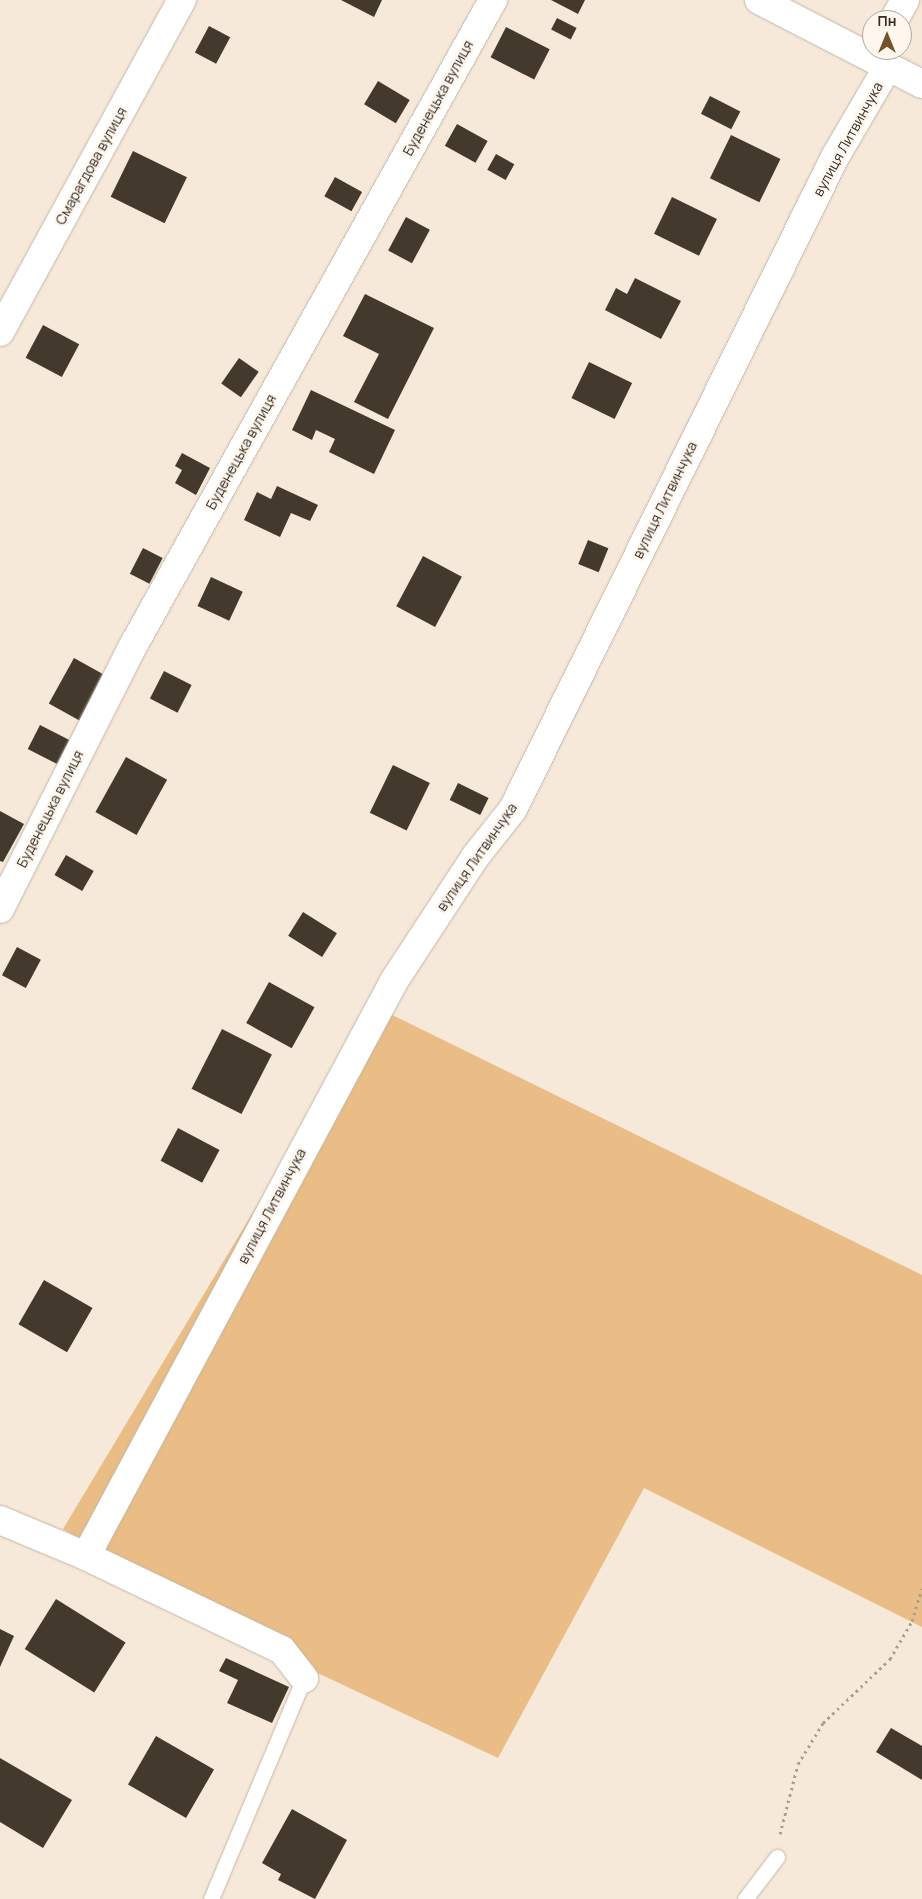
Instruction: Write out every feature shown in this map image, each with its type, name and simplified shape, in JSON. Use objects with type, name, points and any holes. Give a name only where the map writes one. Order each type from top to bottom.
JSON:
[{"type":"street","name":"Смарагдова вулиця","points":[[0,332],[182,0]]},
{"type":"street","name":"Буденецька вулиця","points":[[0,909],[133,646],[492,0]]},
{"type":"street","points":[[759,0],[862,51]]},
{"type":"street","name":"вулиця Литвинчука","points":[[86,1556],[385,997],[475,857],[513,809],[835,157],[879,60]]},
{"type":"street","points":[[881,60],[922,84]]},
{"type":"street","points":[[0,1520],[86,1556],[282,1650],[304,1678]]},
{"type":"lane","points":[[211,1899],[304,1678]]},
{"type":"lane","points":[[745,1899],[776,1857]]},
{"type":"path","points":[[776,1857],[784,1811],[798,1764],[823,1723],[890,1659],[912,1621],[922,1590]]},
{"type":"shaded area","points":[[376,1007],[922,1275],[922,1627],[644,1488],[498,1758],[288,1659],[63,1529]]},
{"type":"building","points":[[341,0],[382,0],[374,17]]},
{"type":"building","points":[[551,0],[585,0],[578,14]]},
{"type":"building","points":[[557,18],[577,28],[571,40],[551,30]]},
{"type":"building","points":[[209,26],[230,37],[216,64],[195,52]]},
{"type":"building","points":[[506,27],[550,49],[534,80],[491,57]]},
{"type":"building","points":[[378,81],[410,100],[396,123],[364,104]]},
{"type":"building","points":[[710,96],[740,111],[731,129],[701,114]]},
{"type":"building","points":[[457,124],[488,141],[475,163],[445,146]]},
{"type":"building","points":[[731,135],[780,159],[759,202],[710,178]]},
{"type":"building","points":[[133,151],[187,177],[165,223],[111,197]]},
{"type":"building","points":[[496,154],[514,164],[506,180],[487,170]]},
{"type":"building","points":[[335,177],[362,192],[351,211],[324,196]]},
{"type":"building","points":[[672,197],[717,219],[699,256],[654,234]]},
{"type":"building","points":[[406,217],[430,230],[412,263],[388,251]]},
{"type":"building","points":[[635,278],[681,301],[661,339],[605,310],[616,288],[627,294]]},
{"type":"building","points":[[365,294],[434,328],[388,419],[354,402],[379,354],[343,336]]},
{"type":"building","points":[[43,325],[79,344],[62,377],[26,358]]},
{"type":"building","points":[[239,358],[259,372],[241,397],[221,383]]},
{"type":"building","points":[[589,362],[632,383],[615,419],[571,398]]},
{"type":"building","points":[[311,390],[395,430],[374,474],[329,452],[335,439],[316,430],[312,440],[292,430]]},
{"type":"building","points":[[182,453],[210,468],[196,495],[175,483],[182,470],[175,466]]},
{"type":"building","points":[[277,486],[318,505],[310,521],[291,513],[280,537],[244,520],[257,492],[271,499]]},
{"type":"building","points":[[588,540],[608,548],[599,572],[578,564]]},
{"type":"building","points":[[143,548],[163,558],[149,584],[130,574]]},
{"type":"building","points":[[423,556],[462,577],[435,627],[396,606]]},
{"type":"building","points":[[211,577],[243,592],[229,621],[197,606]]},
{"type":"building","points":[[74,658],[105,675],[79,720],[49,703]]},
{"type":"building","points":[[164,671],[192,685],[178,713],[150,699]]},
{"type":"building","points":[[40,725],[69,740],[57,764],[28,749]]},
{"type":"building","points":[[126,757],[167,780],[137,835],[95,812]]},
{"type":"building","points":[[393,765],[430,783],[407,831],[370,813]]},
{"type":"building","points":[[458,783],[489,798],[480,815],[450,800]]},
{"type":"building","points":[[0,811],[24,824],[3,862],[0,861]]},
{"type":"building","points":[[66,855],[94,871],[82,891],[54,875]]},
{"type":"building","points":[[303,912],[337,933],[322,957],[288,936]]},
{"type":"building","points":[[17,947],[41,960],[26,988],[2,975]]},
{"type":"building","points":[[269,982],[314,1007],[292,1048],[246,1023]]},
{"type":"building","points":[[222,1029],[272,1054],[241,1114],[192,1089]]},
{"type":"building","points":[[178,1128],[219,1150],[202,1183],[161,1161]]},
{"type":"building","points":[[44,1280],[92,1308],[67,1352],[18,1324]]},
{"type":"building","points":[[56,1599],[126,1642],[94,1692],[25,1649]]},
{"type":"building","points":[[0,1629],[14,1636],[0,1667]]},
{"type":"building","points":[[226,1658],[289,1687],[272,1723],[227,1703],[238,1680],[219,1671]]},
{"type":"building","points":[[891,1728],[922,1746],[922,1780],[876,1752]]},
{"type":"building","points":[[156,1736],[214,1770],[186,1818],[128,1784]]},
{"type":"building","points":[[0,1758],[72,1800],[43,1848],[0,1822]]},
{"type":"building","points":[[292,1809],[347,1840],[315,1899],[278,1880],[281,1874],[262,1863]]}]
